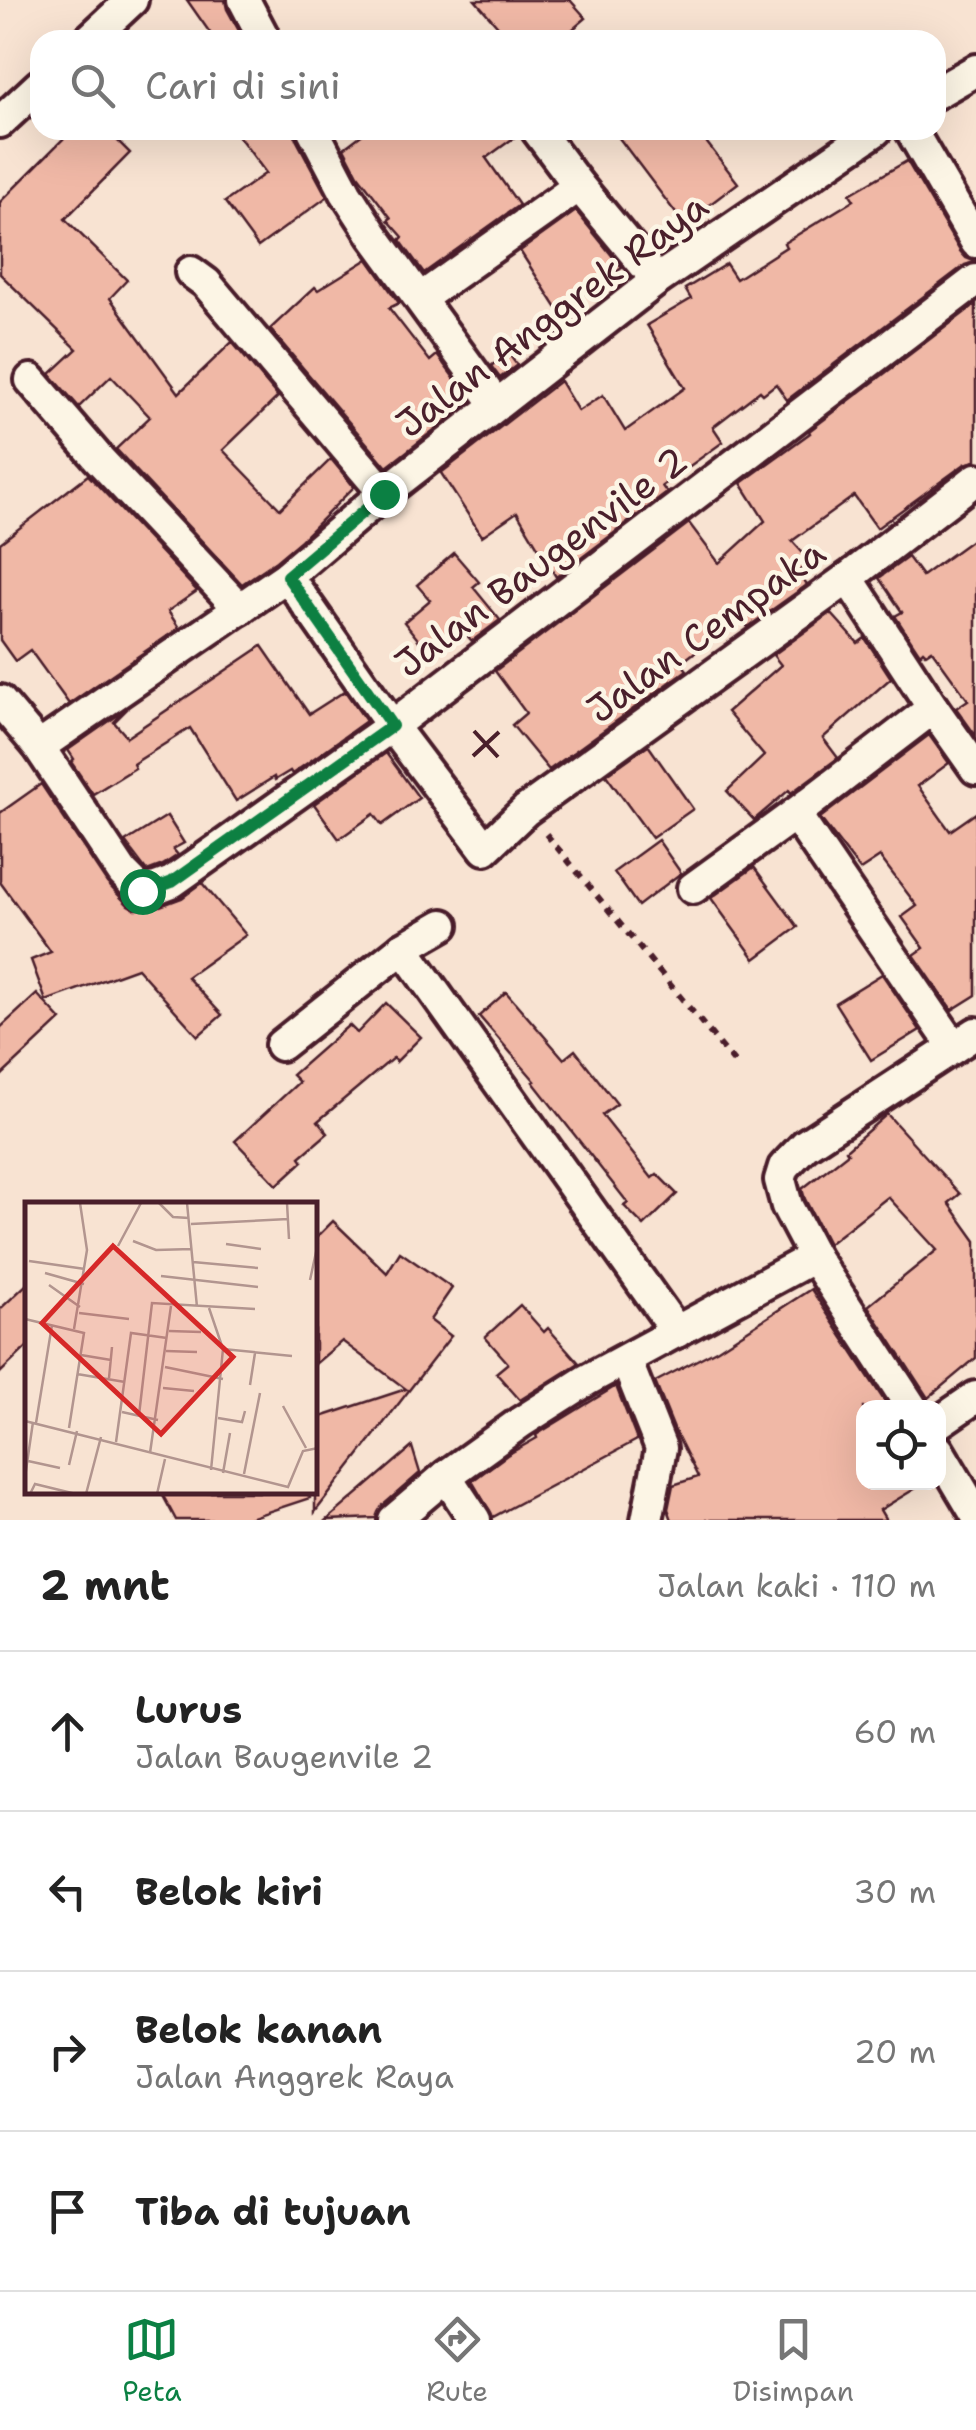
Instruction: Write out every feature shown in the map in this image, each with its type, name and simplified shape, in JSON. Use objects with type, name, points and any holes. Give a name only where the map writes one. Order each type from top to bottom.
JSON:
[{"type":"street","points":[[100,30],[132,0]]},
{"type":"street","points":[[244,0],[260,30]]},
{"type":"street","points":[[946,87],[976,70]]},
{"type":"street","points":[[1,118],[30,93]]},
{"type":"street","points":[[317,140],[373,235],[496,404]]},
{"type":"street","points":[[544,140],[656,280]]},
{"type":"street","name":"Jalan Anggrek Raya","points":[[38,747],[287,576],[496,404],[656,280],[861,140]]},
{"type":"street","points":[[918,140],[976,242]]},
{"type":"street","points":[[421,298],[579,186]]},
{"type":"street","points":[[191,272],[206,283],[384,494]]},
{"type":"street","name":"Jalan Baugenvile 2","points":[[38,747],[123,874],[142,891],[172,882],[392,726],[976,280]]},
{"type":"street","points":[[31,380],[98,458],[240,609]]},
{"type":"street","name":"Jalan Cempaka","points":[[392,726],[485,849],[526,810],[848,578],[976,479]]},
{"type":"street","points":[[287,576],[392,726]]},
{"type":"street","points":[[848,578],[976,769]]},
{"type":"street","points":[[0,701],[38,747]]},
{"type":"street","points":[[692,888],[933,708]]},
{"type":"street","points":[[795,814],[965,1040],[805,1146],[784,1166],[780,1180],[787,1206],[814,1257],[907,1400]]},
{"type":"street","points":[[281,1045],[403,948],[443,925]]},
{"type":"street","points":[[403,948],[677,1332]]},
{"type":"street","points":[[394,1520],[446,1476],[587,1380],[814,1257]]},
{"type":"street","points":[[626,1360],[661,1448],[647,1520]]},
{"type":"street","points":[[946,1418],[976,1397]]},
{"type":"street","points":[[946,1463],[976,1514]]},
{"type":"street","points":[[446,1476],[475,1520]]},
{"type":"path","points":[[526,810],[739,1068]]},
{"type":"building","points":[[187,0],[225,0],[239,30],[208,30]]},
{"type":"building","points":[[475,0],[570,0],[586,18],[572,30],[501,30]]},
{"type":"building","points":[[62,140],[117,140],[130,153],[65,219],[127,280],[110,298],[179,393],[232,342],[278,397],[223,450],[280,509],[331,459],[354,487],[301,540],[242,584],[116,449],[150,417],[111,376],[79,407],[50,374],[77,349],[0,274],[0,202]]},
{"type":"building","points":[[241,140],[297,140],[327,197],[258,247],[225,202],[266,173]]},
{"type":"building","points":[[355,140],[511,140],[486,158],[519,205],[424,273],[344,148]]},
{"type":"building","points":[[621,140],[705,140],[738,183],[684,224]]},
{"type":"building","points":[[907,161],[960,251],[976,262],[965,265],[787,400],[776,384],[763,394],[760,391],[713,427],[723,442],[662,486],[667,493],[556,577],[517,512],[482,536],[441,473],[560,381],[578,411],[603,395],[625,431],[685,388],[647,325],[691,299],[685,289],[726,264],[736,279],[786,247],[784,243],[854,200],[850,194]]},
{"type":"building","points":[[576,211],[622,268],[558,310],[520,251]]},
{"type":"building","points":[[368,259],[399,303],[389,308],[430,361],[437,355],[471,401],[387,467],[270,329],[315,287],[318,290]]},
{"type":"building","points":[[976,304],[976,461],[965,464],[877,528],[854,496],[792,541],[810,561],[797,573],[807,585],[748,627],[740,617],[681,663],[687,670],[549,770],[512,725],[526,713],[495,671],[689,523],[719,563],[765,521],[741,483]]},
{"type":"building","points":[[508,353],[517,365],[500,378],[491,366]]},
{"type":"building","points":[[88,475],[197,591],[168,611],[179,628],[69,704],[30,650],[15,661],[0,640],[0,543]]},
{"type":"building","points":[[976,537],[976,736],[956,708],[968,700],[932,650],[920,654],[895,616],[902,612],[879,578],[908,557],[922,576]]},
{"type":"building","points":[[454,553],[479,582],[473,587],[500,620],[472,641],[463,631],[432,657],[404,622],[430,600],[417,585]]},
{"type":"building","points":[[831,613],[858,643],[865,638],[891,678],[823,738],[838,758],[791,793],[789,790],[754,820],[727,791],[764,756],[727,712],[781,665],[773,655]]},
{"type":"building","points":[[262,646],[309,714],[345,691],[366,721],[292,774],[290,771],[275,780],[274,777],[236,801],[190,728],[93,794],[71,762],[74,759],[68,750],[128,708],[114,722],[127,737]]},
{"type":"building","points":[[929,735],[949,763],[918,786],[950,831],[976,813],[976,995],[952,1010],[914,955],[924,948],[902,917],[917,906],[880,857],[860,870],[820,818]]},
{"type":"building","points":[[648,745],[693,809],[652,838],[606,775]]},
{"type":"building","points":[[386,753],[419,798],[382,825],[374,814],[339,839],[314,804]]},
{"type":"building","points":[[41,784],[107,883],[128,905],[135,909],[160,906],[182,898],[202,883],[246,935],[187,977],[222,1015],[198,1036],[137,968],[46,1001],[31,960],[51,952],[0,882],[0,813]]},
{"type":"building","points":[[167,816],[184,843],[173,849],[178,855],[147,871],[125,842]]},
{"type":"building","points":[[658,840],[681,873],[638,906],[614,872]]},
{"type":"building","points":[[754,867],[798,927],[755,959],[711,898]]},
{"type":"building","points":[[882,974],[920,1030],[871,1060],[835,1003]]},
{"type":"building","points":[[506,992],[564,1059],[575,1050],[617,1104],[602,1115],[652,1178],[657,1174],[677,1194],[644,1226],[624,1206],[628,1203],[535,1081],[479,1016]]},
{"type":"building","points":[[37,994],[61,1020],[0,1077],[0,1028]]},
{"type":"building","points":[[386,1003],[421,1037],[396,1062],[393,1058],[318,1121],[328,1133],[300,1157],[303,1161],[277,1185],[235,1141],[299,1082],[292,1075],[349,1025],[357,1033]]},
{"type":"building","points":[[887,1114],[960,1194],[949,1203],[976,1241],[976,1358],[928,1398],[868,1306],[937,1250],[888,1197],[828,1244],[802,1189],[848,1153],[846,1150]]},
{"type":"building","points":[[333,1221],[387,1273],[400,1252],[452,1288],[430,1320],[451,1336],[315,1512],[318,1418],[406,1389],[342,1341],[318,1361],[318,1236]]},
{"type":"building","points":[[25,1286],[25,1349],[0,1373],[0,1309]]},
{"type":"building","points":[[811,1289],[884,1400],[856,1400],[856,1490],[913,1490],[880,1510],[886,1520],[672,1520],[668,1509],[673,1485],[698,1477],[655,1382],[718,1349]]},
{"type":"building","points":[[520,1305],[544,1332],[548,1328],[579,1363],[520,1400],[496,1373],[508,1363],[485,1337]]},
{"type":"building","points":[[616,1386],[637,1440],[493,1517],[472,1481],[537,1438],[536,1435]]},
{"type":"building","points":[[412,1447],[420,1473],[382,1506],[376,1518],[327,1520]]},
{"type":"building","points":[[163,1495],[310,1495],[243,1520],[176,1520]]},
{"type":"route","points":[[142,891],[172,882],[392,726],[287,576],[384,494]]}]
